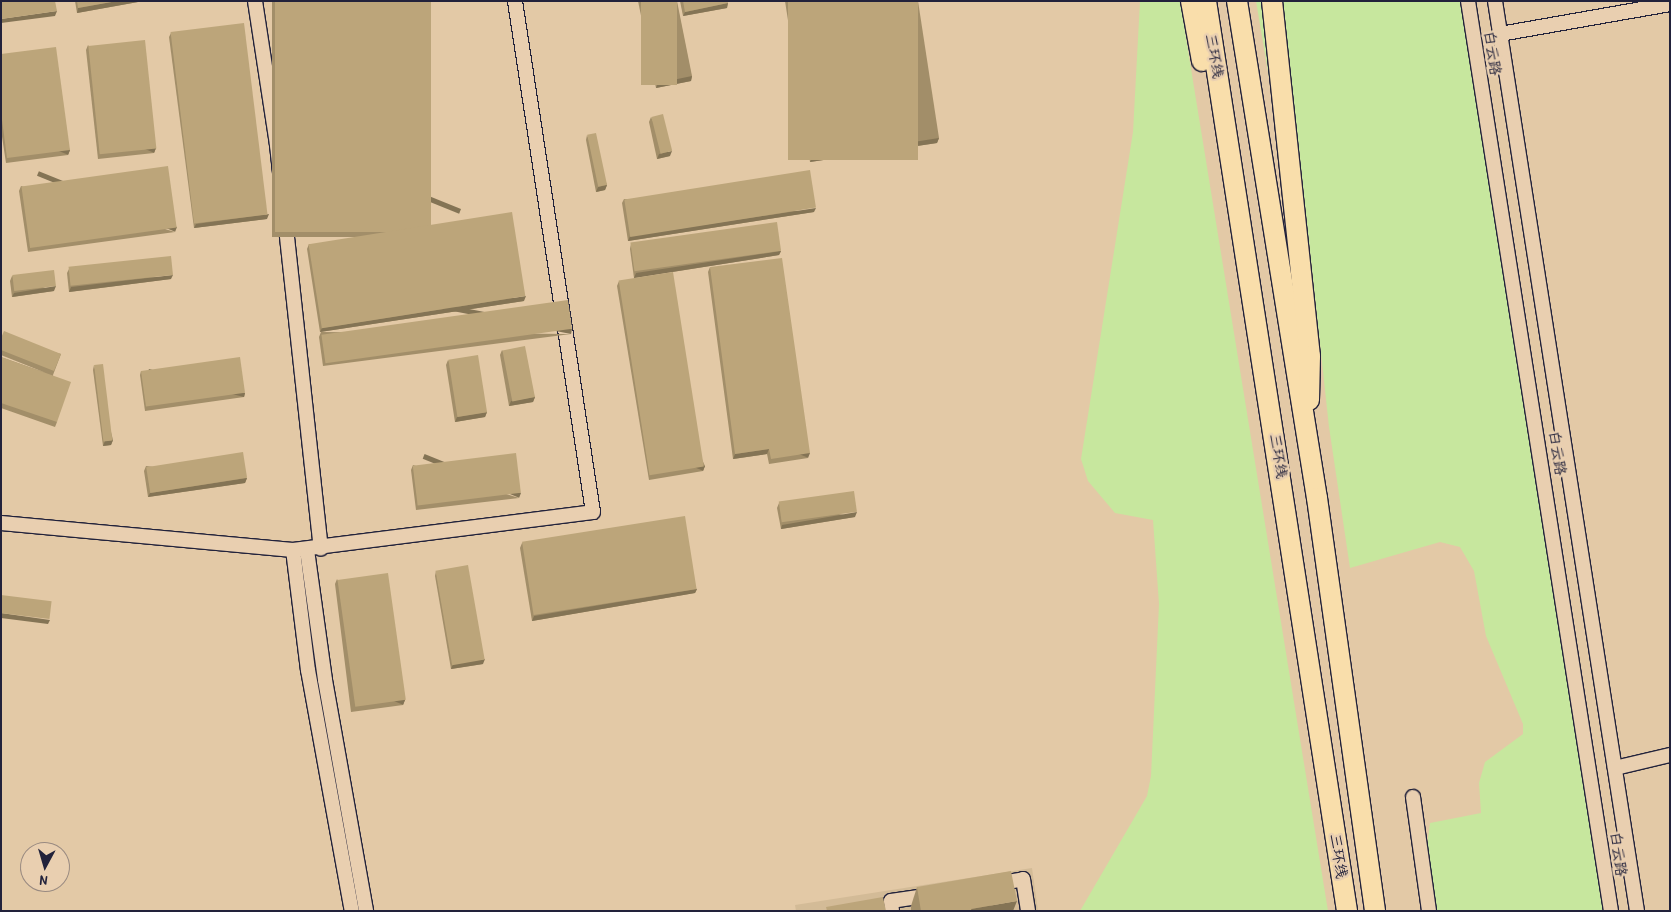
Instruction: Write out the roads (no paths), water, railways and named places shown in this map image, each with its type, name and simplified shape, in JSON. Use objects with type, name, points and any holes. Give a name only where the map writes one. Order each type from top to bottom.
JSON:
[{"type":"highway","points":[[1191,1],[1203,68],[1225,113]]},
{"type":"highway","name":"三环线","points":[[1206,1],[1286,502],[1348,911]]},
{"type":"highway","name":"三环线","points":[[1237,1],[1317,498],[1375,911]]},
{"type":"highway","points":[[1272,1],[1310,356],[1307,439]]},
{"type":"street","points":[[255,1],[277,145],[314,549],[366,911]]},
{"type":"street","points":[[1,523],[292,550],[314,549],[593,512],[515,1]]},
{"type":"street","name":"白云路","points":[[1468,1],[1611,911]]},
{"type":"street","name":"白云路","points":[[1495,1],[1637,911]]},
{"type":"street","points":[[1500,34],[1670,4]]},
{"type":"street","points":[[292,550],[308,670],[352,911]]},
{"type":"street","points":[[1614,768],[1667,758]]},
{"type":"street","points":[[1413,797],[1429,911]]},
{"type":"street","points":[[976,887],[1023,879],[1028,911]]},
{"type":"street","points":[[892,911],[891,901],[948,892]]}]
